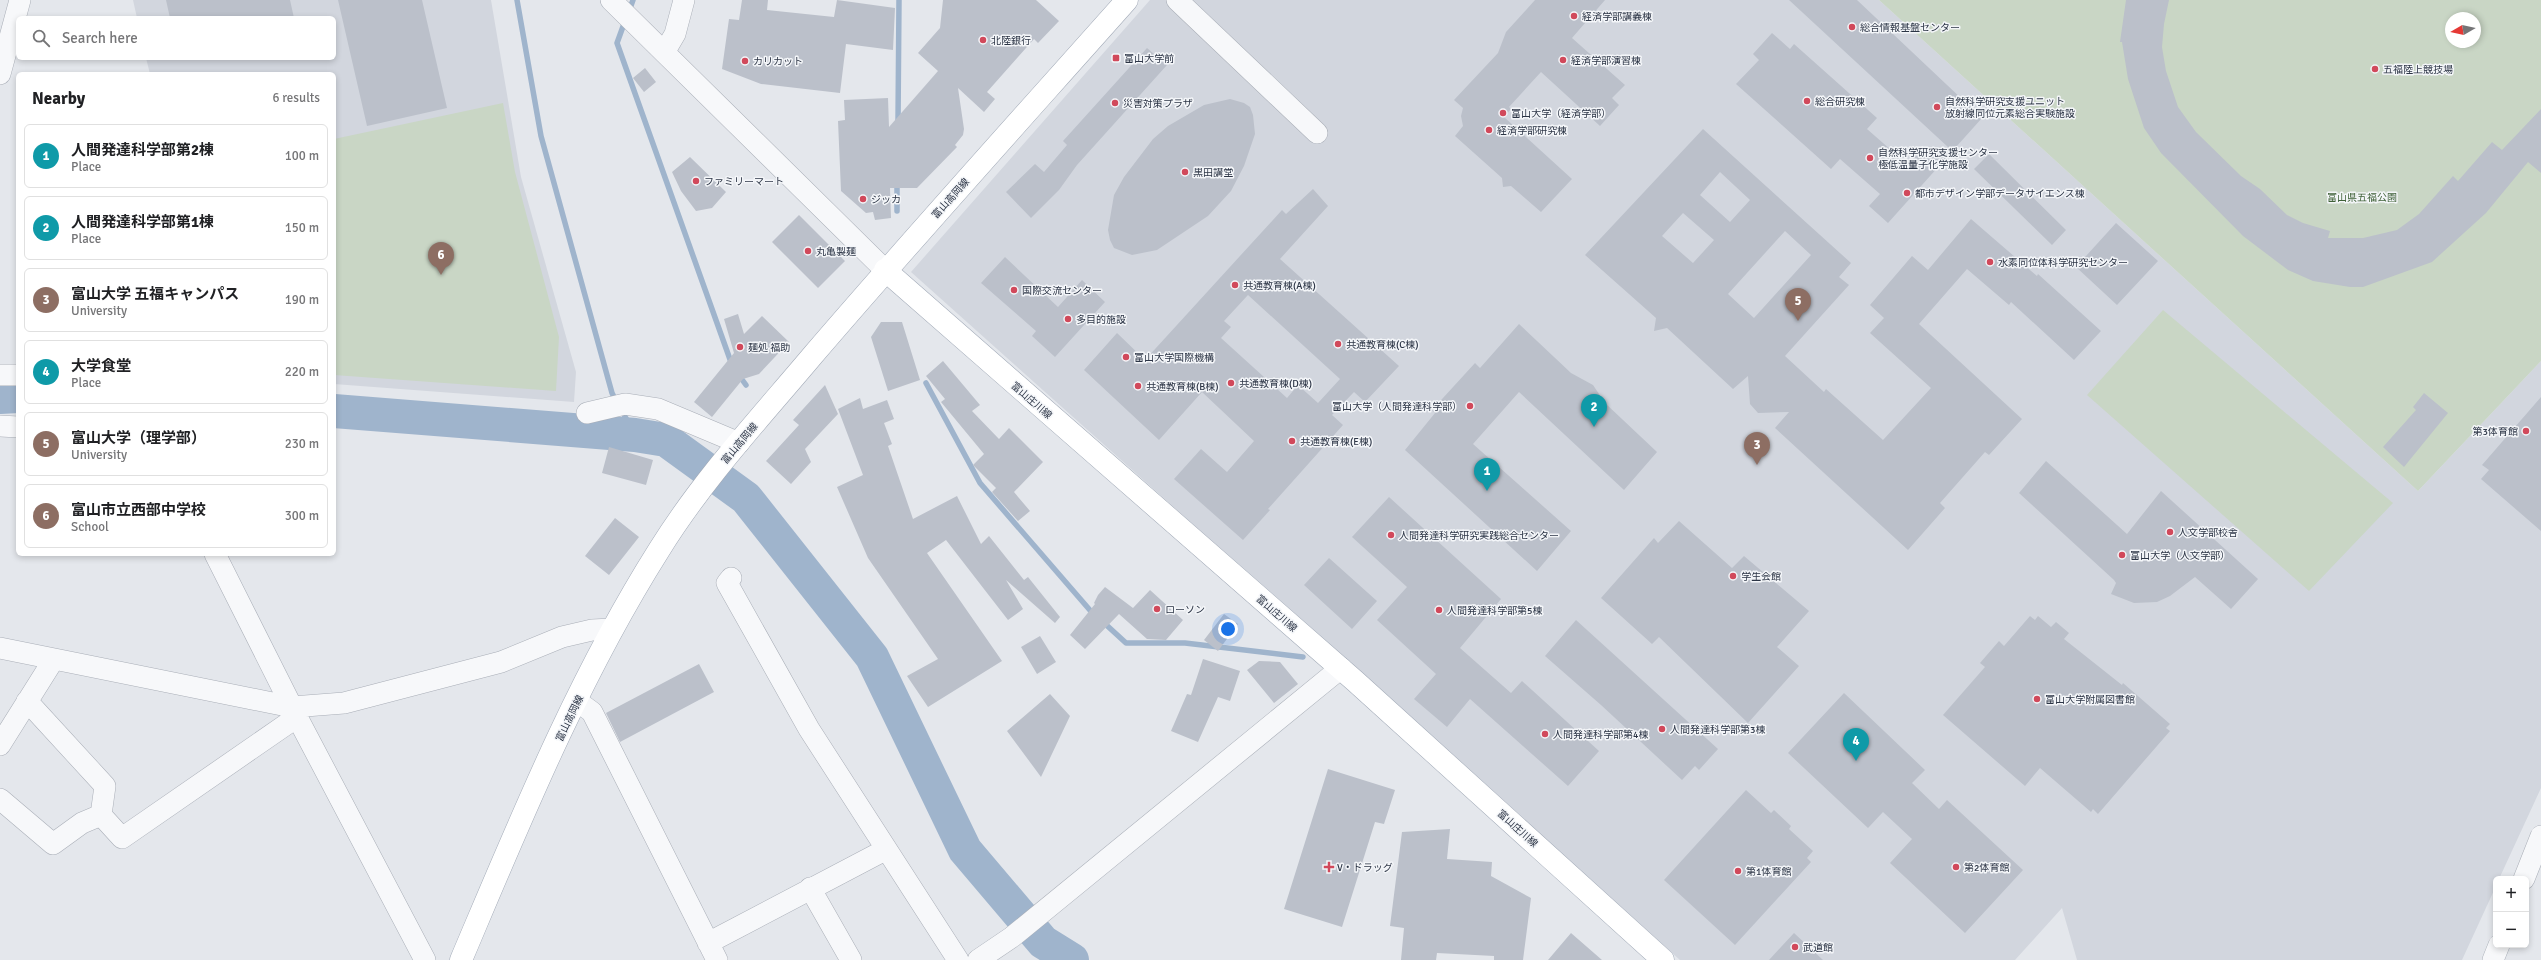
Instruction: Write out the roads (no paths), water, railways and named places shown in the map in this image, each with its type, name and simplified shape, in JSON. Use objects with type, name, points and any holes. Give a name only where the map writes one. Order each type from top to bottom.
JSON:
[{"type":"main road","name":"富山高岡線","points":[[461,960],[538,780],[612,629],[660,548],[705,485],[735,447],[885,270],[1127,0]]},
{"type":"main road","name":"富山庄川線","points":[[885,270],[1341,668],[1663,960]]},
{"type":"street","points":[[0,74],[20,0]]},
{"type":"street","points":[[665,51],[675,34],[684,0]]},
{"type":"street","points":[[1177,0],[1317,133]]},
{"type":"street","points":[[615,4],[665,51],[885,270]]},
{"type":"street","points":[[0,375],[16,375]]},
{"type":"street","points":[[587,413],[619,405],[658,409],[735,447]]},
{"type":"street","points":[[0,426],[16,427]]},
{"type":"street","points":[[216,556],[294,712],[425,960]]},
{"type":"street","points":[[731,578],[727,583],[809,729],[885,850],[958,960]]},
{"type":"street","points":[[0,648],[54,658],[294,712],[344,702],[502,662],[562,637],[592,630],[612,629]]},
{"type":"street","points":[[0,744],[54,658]]},
{"type":"street","points":[[978,960],[1012,936],[1341,668]]},
{"type":"street","points":[[28,701],[105,786],[101,815]]},
{"type":"street","points":[[577,701],[592,712],[713,951],[810,888],[885,850]]},
{"type":"street","points":[[101,815],[122,838],[294,712]]},
{"type":"street","points":[[0,799],[53,844],[82,823],[101,815]]},
{"type":"street","points":[[2525,876],[2541,836]]},
{"type":"street","points":[[810,888],[850,960]]},
{"type":"street","points":[[2493,960],[2498,948]]},
{"type":"waterway","points":[[517,0],[541,136],[612,393],[616,401]]},
{"type":"waterway","points":[[629,11],[633,0]]},
{"type":"waterway","points":[[898,122],[899,0]]},
{"type":"waterway","points":[[625,21],[617,43],[732,365]]},
{"type":"waterway","points":[[897,181],[897,211]]},
{"type":"waterway","points":[[738,374],[746,385]]},
{"type":"waterway","points":[[926,383],[980,483],[1095,616]]},
{"type":"waterway","points":[[0,397],[16,396]]},
{"type":"waterway","points":[[621,409],[635,435]]},
{"type":"waterway","points":[[336,411],[635,435],[666,440],[746,498],[872,657],[965,850],[1043,942],[1072,960]]},
{"type":"waterway","points":[[1102,621],[1126,643],[1185,643],[1303,657]]},
{"type":"place","name":"経済学部講義棟","points":[[1574,16]]},
{"type":"place","name":"総合情報基盤センター","points":[[1852,27]]},
{"type":"place","name":"北陸銀行","points":[[983,40]]},
{"type":"place","name":"富山大学前","points":[[1116,58]]},
{"type":"place","name":"経済学部演習棟","points":[[1563,60]]},
{"type":"place","name":"カリカット","points":[[745,61]]},
{"type":"place","name":"五福陸上競技場","points":[[2375,69]]},
{"type":"place","name":"総合研究棟","points":[[1807,101]]},
{"type":"place","name":"災害対策プラザ","points":[[1115,103]]},
{"type":"place","name":"自然科学研究支援ユニット 放射線同位元素総合実験施設","points":[[1937,107]]},
{"type":"place","name":"富山大学（経済学部）","points":[[1503,113]]},
{"type":"place","name":"経済学部研究棟","points":[[1489,130]]},
{"type":"place","name":"自然科学研究支援センター 極低温量子化学施設","points":[[1870,158]]},
{"type":"place","name":"黒田講堂","points":[[1185,172]]},
{"type":"place","name":"ファミリーマート","points":[[696,181]]},
{"type":"place","name":"都市デザイン学部データサイエンス棟","points":[[1907,193]]},
{"type":"place","name":"ジッカ","points":[[863,199]]},
{"type":"place","name":"丸亀製麺","points":[[808,251]]},
{"type":"place","name":"水素同位体科学研究センター","points":[[1990,262]]},
{"type":"place","name":"富山市立西部中学校","points":[[441,275]]},
{"type":"place","name":"共通教育棟(A棟)","points":[[1235,285]]},
{"type":"place","name":"国際交流センター","points":[[1014,290]]},
{"type":"place","name":"多目的施設","points":[[1068,319]]},
{"type":"place","name":"富山大学（理学部）","points":[[1798,321]]},
{"type":"place","name":"共通教育棟(C棟)","points":[[1338,344]]},
{"type":"place","name":"麺処 福助","points":[[740,347]]},
{"type":"place","name":"富山大学国際機構","points":[[1126,357]]},
{"type":"place","name":"共通教育棟(D棟)","points":[[1231,383]]},
{"type":"place","name":"共通教育棟(B棟)","points":[[1138,386]]},
{"type":"place","name":"富山大学（人間発達科学部）","points":[[1470,406]]},
{"type":"place","name":"人間発達科学部第1棟","points":[[1594,427]]},
{"type":"place","name":"第3体育館","points":[[2526,431]]},
{"type":"place","name":"共通教育棟(E棟)","points":[[1292,441]]},
{"type":"place","name":"富山大学 五福キャンパス","points":[[1757,465]]},
{"type":"place","name":"人間発達科学部第2棟","points":[[1487,491]]},
{"type":"place","name":"人文学部校舎","points":[[2170,532]]},
{"type":"place","name":"人間発達科学研究実践総合センター","points":[[1391,535]]},
{"type":"place","name":"富山大学（人文学部）","points":[[2122,555]]},
{"type":"place","name":"学生会館","points":[[1733,576]]},
{"type":"place","name":"ローソン","points":[[1157,609]]},
{"type":"place","name":"人間発達科学部第5棟","points":[[1439,610]]},
{"type":"place","name":"富山大学附属図書館","points":[[2037,699]]},
{"type":"place","name":"人間発達科学部第3棟","points":[[1662,729]]},
{"type":"place","name":"人間発達科学部第4棟","points":[[1545,734]]},
{"type":"place","name":"大学食堂","points":[[1856,761]]},
{"type":"place","name":"V・ドラッグ","points":[[1329,867]]},
{"type":"place","name":"第2体育館","points":[[1956,867]]},
{"type":"place","name":"第1体育館","points":[[1738,871]]},
{"type":"place","name":"武道館","points":[[1795,947]]},
{"type":"park label","name":"富山県五福公園","points":[[2362,197]]}]
